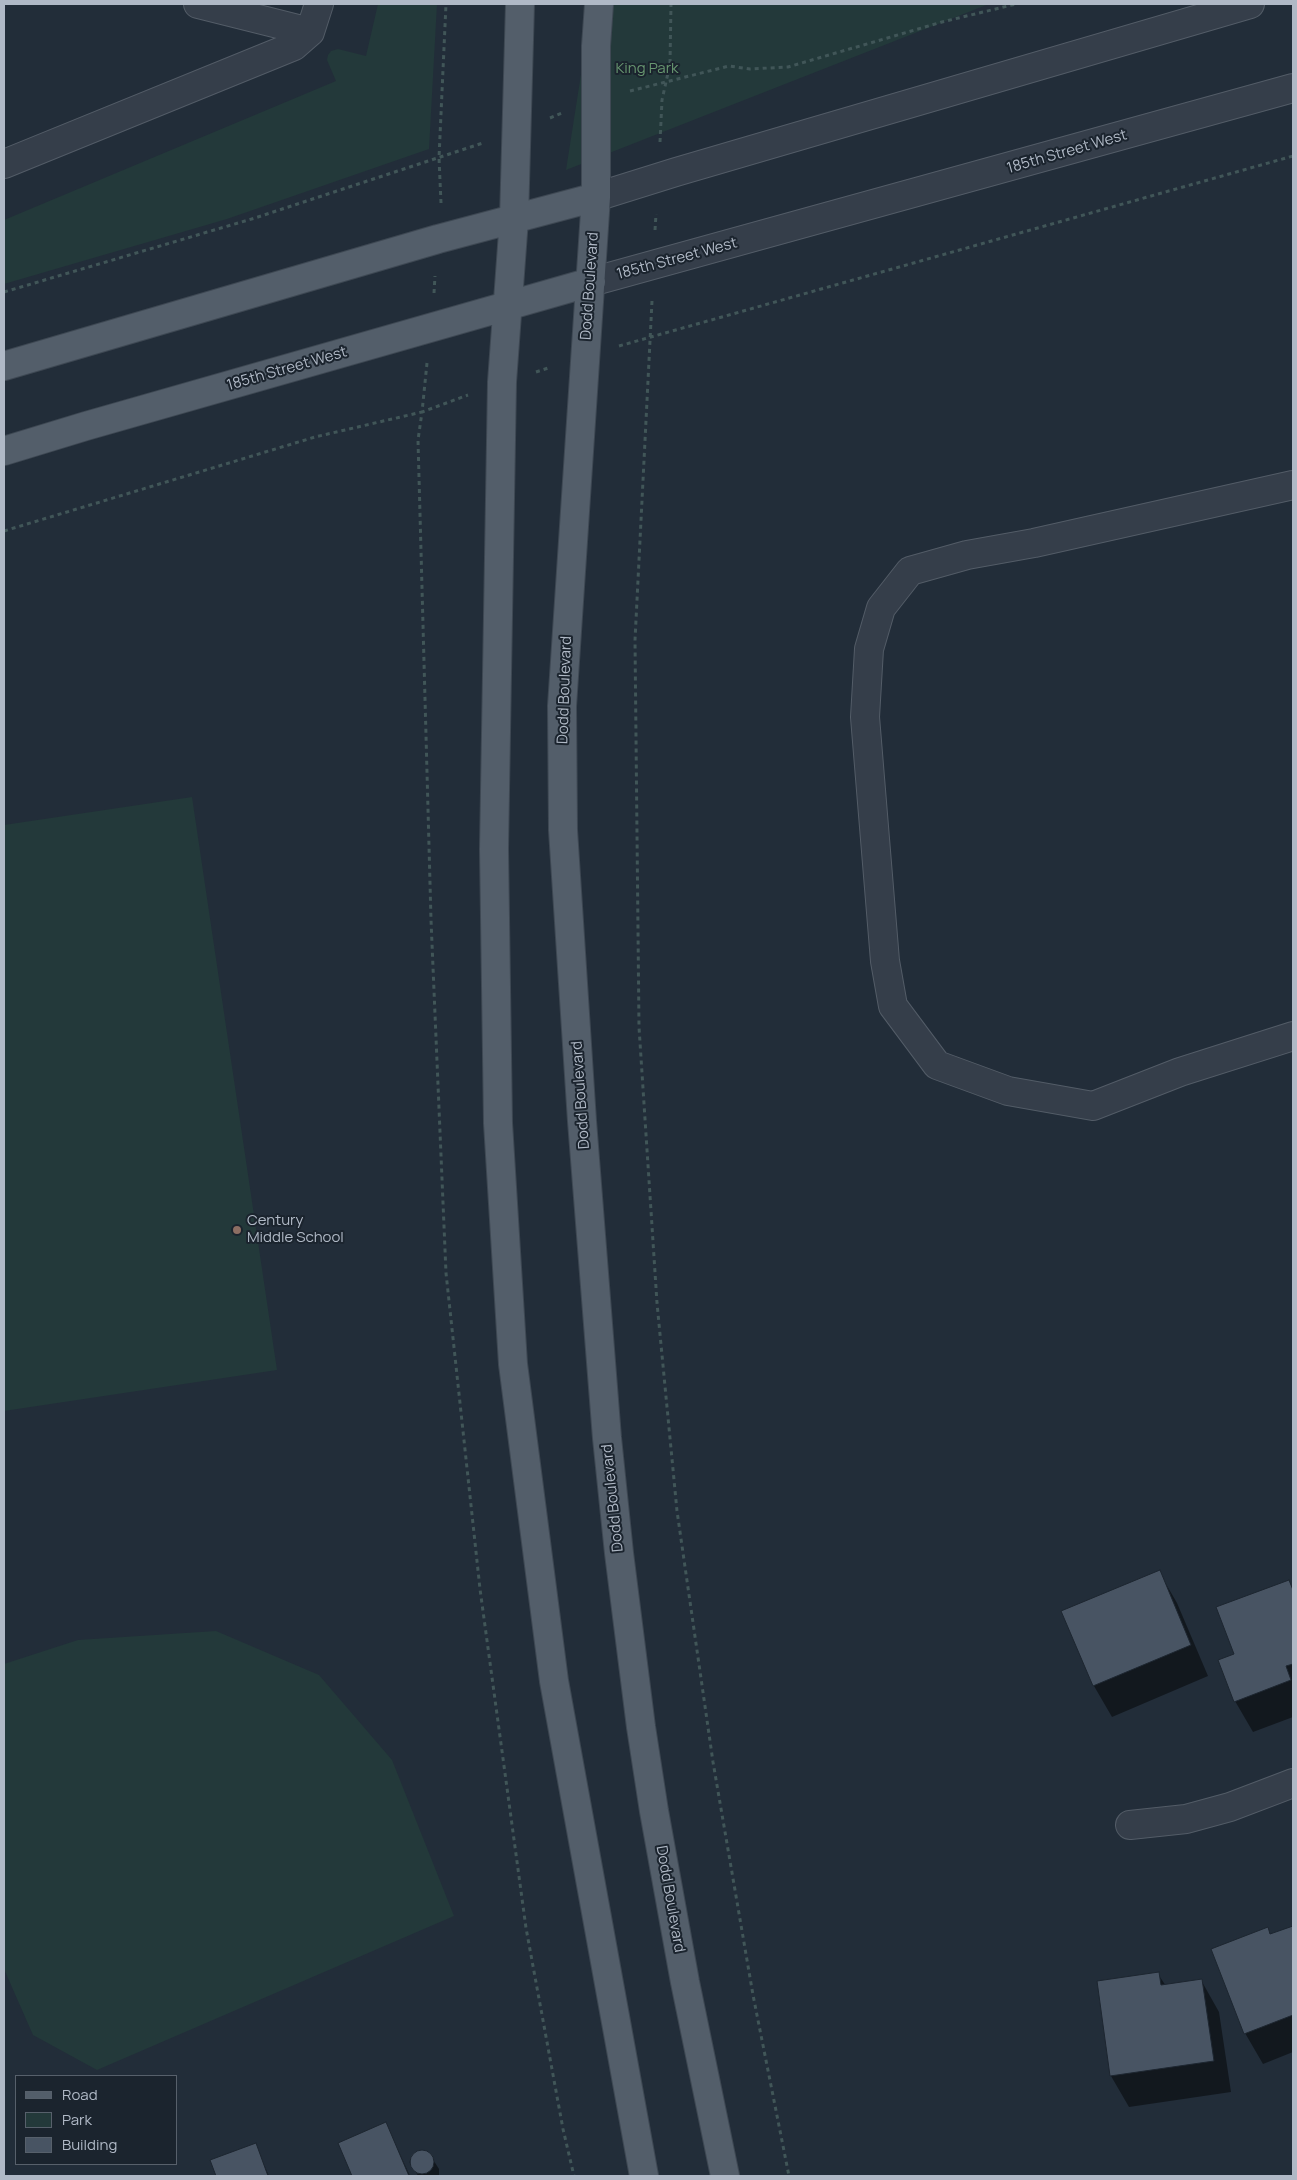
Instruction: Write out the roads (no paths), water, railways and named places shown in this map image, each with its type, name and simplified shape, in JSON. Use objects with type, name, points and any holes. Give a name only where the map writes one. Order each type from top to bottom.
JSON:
[{"type":"main road","points":[[520,4],[514,219],[502,382],[494,849],[498,1123],[513,1364],[554,1681],[644,2176]]},
{"type":"main road","name":"Dodd Boulevard","points":[[598,4],[596,197],[562,706],[563,830],[582,1121],[607,1438],[619,1553],[641,1727],[681,1963],[725,2176]]},
{"type":"main road","points":[[4,366],[438,239],[596,197]]},
{"type":"main road","name":"185th Street West","points":[[4,451],[591,282]]},
{"type":"street","points":[[198,4],[310,32]]},
{"type":"street","points":[[4,164],[294,46],[310,32],[319,4]]},
{"type":"street","points":[[596,197],[1250,4]]},
{"type":"street","name":"185th Street West","points":[[591,282],[1293,88]]},
{"type":"street","points":[[1293,484],[1034,543],[967,555],[910,571],[881,608],[869,649],[865,717],[885,961],[893,1006],[937,1065],[1008,1091],[1093,1106],[1180,1072],[1293,1036]]},
{"type":"street","points":[[1130,1824],[1186,1819],[1230,1807],[1293,1783]]},
{"type":"place","name":"Century Middle School","points":[[237,1230]]},
{"type":"park label","name":"King Park","points":[[647,69]]}]
